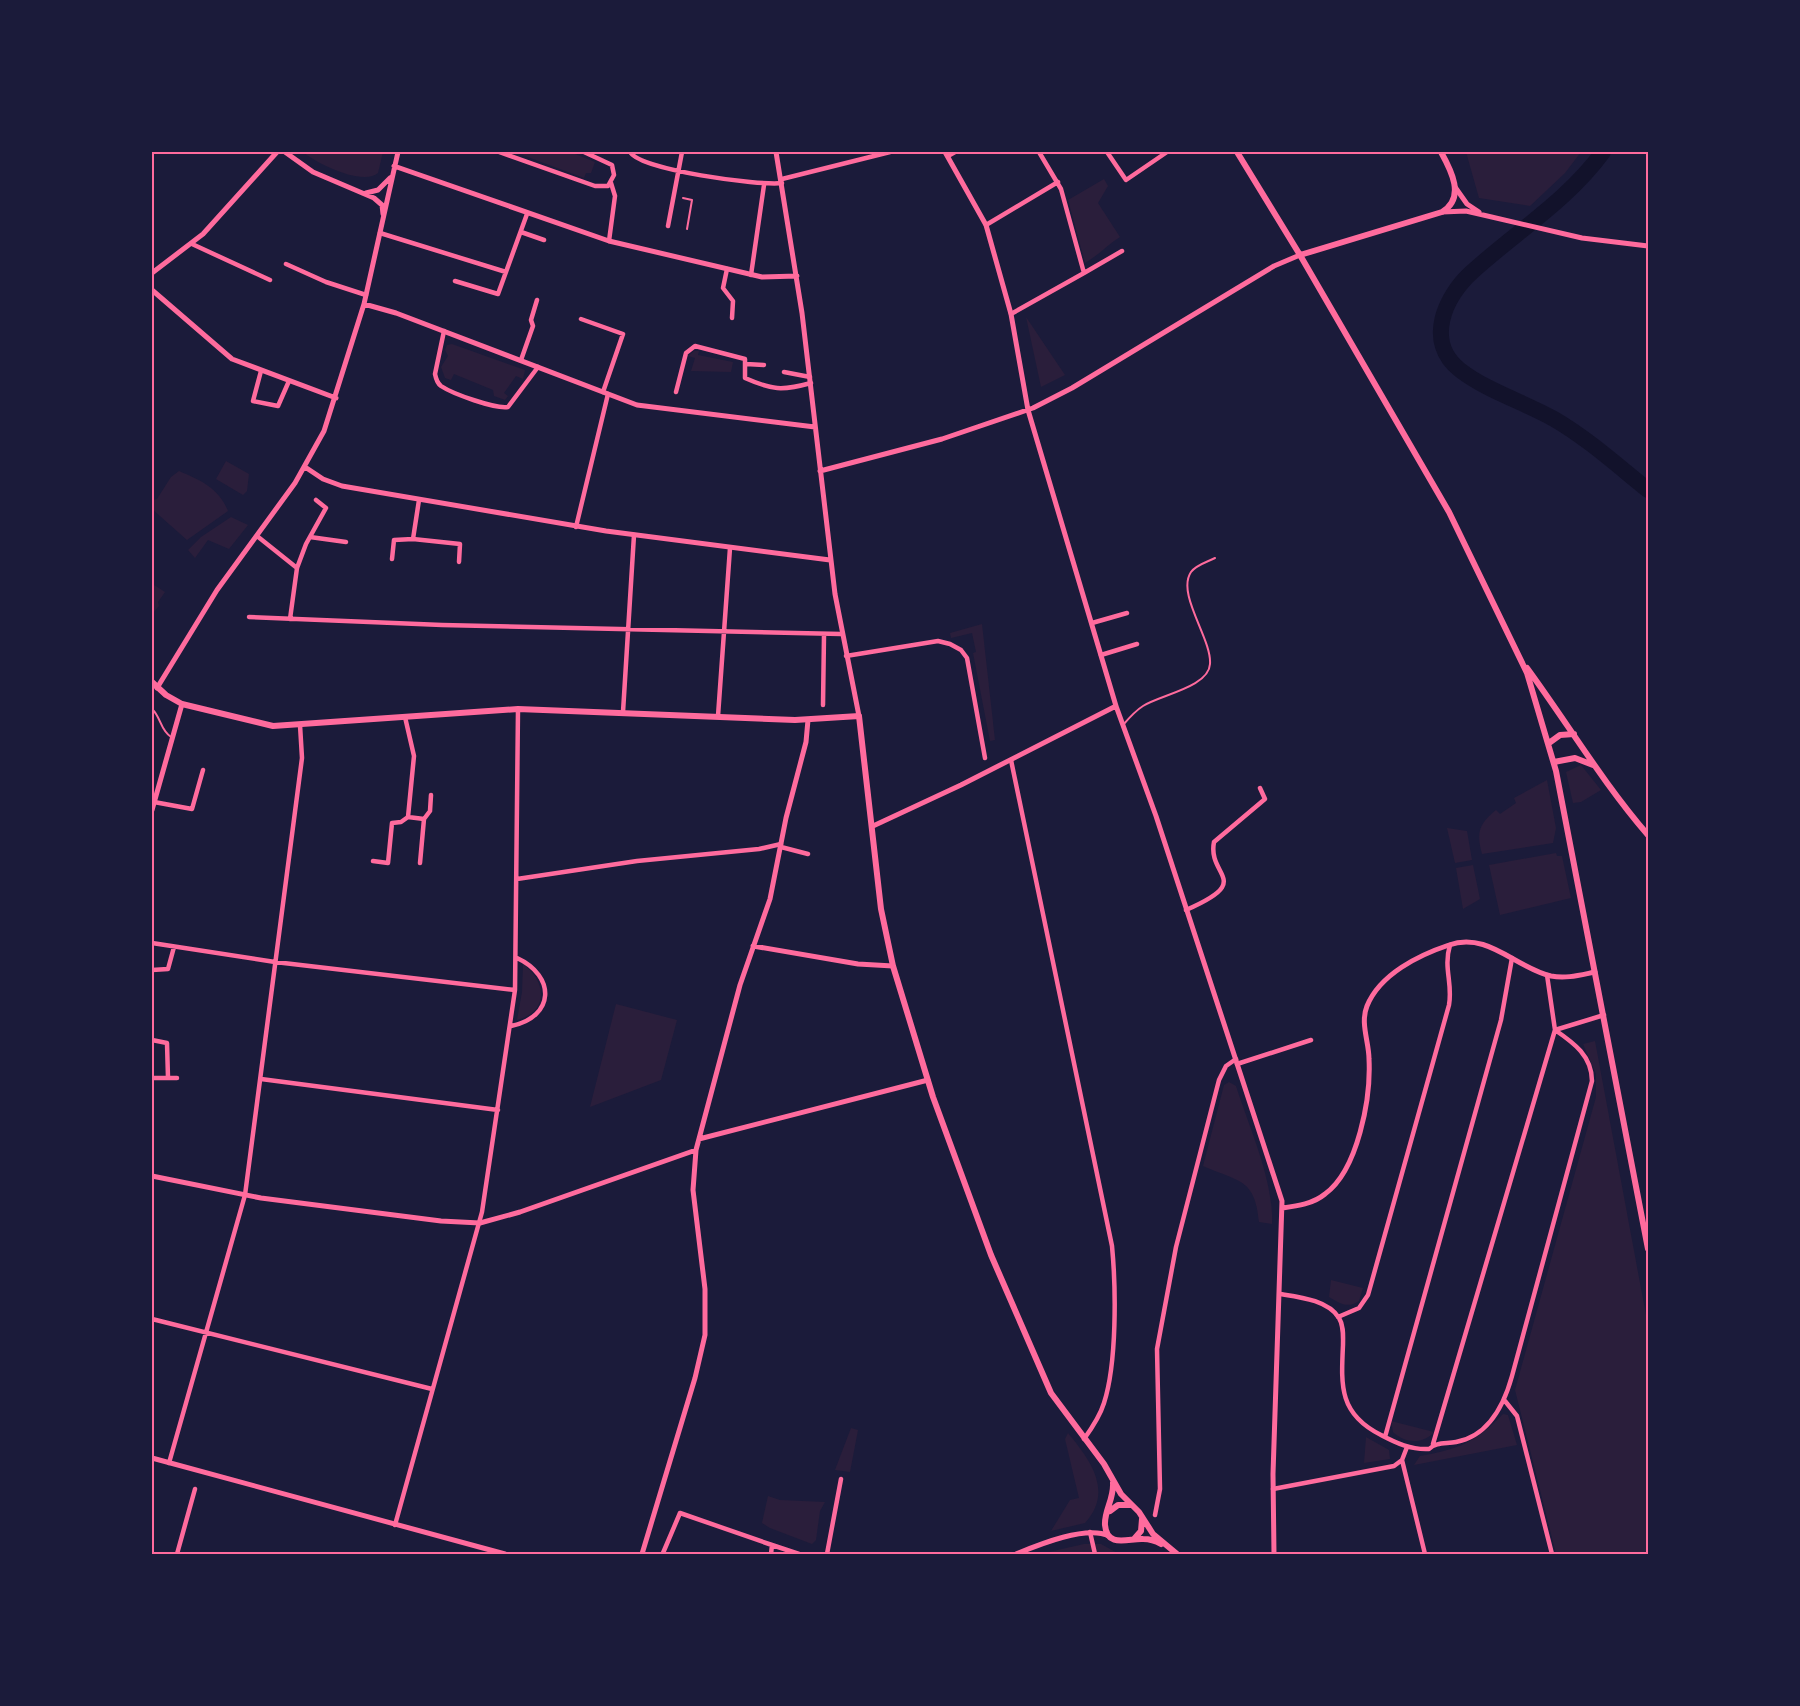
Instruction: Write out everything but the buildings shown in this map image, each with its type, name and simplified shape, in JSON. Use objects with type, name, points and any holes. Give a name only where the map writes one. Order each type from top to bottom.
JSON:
[{"type":"main road","points":[[1237,152],[1300,255],[1449,512],[1521,660],[1554,762],[1648,1250]]},
{"type":"main road","points":[[1300,255],[1442,212],[1452,204],[1455,186],[1441,152]]},
{"type":"main road","points":[[1521,660],[1594,766],[1648,832]]},
{"type":"main road","points":[[152,682],[157,688],[182,704],[263,724],[300,725],[518,710],[808,720],[858,717],[873,826],[881,909],[892,966],[927,1080],[987,1245],[1028,1346],[1051,1393],[1121,1494],[1167,1547],[1177,1554]]},
{"type":"main road","points":[[1549,743],[1560,735],[1574,734]]},
{"type":"main road","points":[[1554,762],[1575,758],[1584,759],[1594,766]]},
{"type":"main road","points":[[1111,1477],[1113,1495],[1106,1519],[1107,1530],[1113,1539],[1124,1542],[1146,1539],[1167,1547]]},
{"type":"main road","points":[[1109,1512],[1122,1504],[1134,1507]]},
{"type":"main road","points":[[1131,1541],[1141,1531],[1143,1520]]},
{"type":"street","points":[[152,273],[192,244],[277,152]]},
{"type":"street","points":[[285,152],[313,172],[378,201],[383,215]]},
{"type":"street","points":[[157,688],[212,598],[305,467],[336,398],[364,304],[398,152]]},
{"type":"street","points":[[499,152],[510,153],[601,188],[611,183],[615,175],[612,165],[584,152]]},
{"type":"street","points":[[630,152],[642,162],[764,185],[890,152]]},
{"type":"street","points":[[668,226],[682,152]]},
{"type":"street","points":[[776,152],[797,276],[831,560],[858,717]]},
{"type":"street","points":[[955,152],[946,154],[986,225],[1011,314],[1028,410],[1116,706],[1237,1061],[1282,1208],[1273,1490],[1274,1554]]},
{"type":"street","points":[[1039,152],[1058,182],[1084,273]]},
{"type":"street","points":[[1107,152],[1126,180],[1167,152]]},
{"type":"street","points":[[394,166],[609,241],[751,275],[771,278],[797,276]]},
{"type":"street","points":[[361,192],[378,190],[387,183],[393,172]]},
{"type":"street","points":[[986,225],[1058,182]]},
{"type":"street","points":[[609,241],[615,196],[611,183]]},
{"type":"street","points":[[751,275],[764,185]]},
{"type":"street","points":[[1455,186],[1470,207],[1486,215]]},
{"type":"street","points":[[1442,212],[1459,211],[1486,215],[1588,239],[1648,246]]},
{"type":"street","points":[[455,281],[498,294],[527,214]]},
{"type":"street","points":[[520,232],[544,240]]},
{"type":"street","points":[[380,233],[506,272]]},
{"type":"street","points":[[192,244],[270,280]]},
{"type":"street","points":[[1011,314],[1122,251]]},
{"type":"street","points":[[820,471],[942,439],[1028,410],[1063,393],[1274,266],[1300,255]]},
{"type":"street","points":[[285,264],[326,282],[366,295]]},
{"type":"street","points":[[727,269],[723,288],[733,301],[732,318]]},
{"type":"street","points":[[152,290],[227,356],[336,398]]},
{"type":"street","points":[[521,360],[533,326],[531,320],[537,300]]},
{"type":"street","points":[[364,304],[444,331],[643,406],[815,427]]},
{"type":"street","points":[[576,526],[606,393],[623,334],[581,319]]},
{"type":"street","points":[[444,331],[435,374],[436,381],[451,390],[499,408],[508,407],[538,367]]},
{"type":"street","points":[[676,392],[690,348],[695,346],[741,357],[746,364],[744,378],[777,390],[810,380]]},
{"type":"street","points":[[746,364],[764,365]]},
{"type":"street","points":[[261,371],[252,400],[278,406],[289,381]]},
{"type":"street","points":[[784,372],[810,380]]},
{"type":"street","points":[[305,467],[338,485],[419,500],[634,535],[831,560]]},
{"type":"street","points":[[290,619],[297,567],[326,508],[316,500]]},
{"type":"street","points":[[413,539],[419,500]]},
{"type":"street","points":[[623,712],[634,535]]},
{"type":"street","points":[[257,536],[297,567]]},
{"type":"street","points":[[310,537],[346,542]]},
{"type":"street","points":[[392,558],[393,540],[413,539],[460,544],[459,562]]},
{"type":"street","points":[[718,716],[730,548]]},
{"type":"street","points":[[1092,622],[1127,613]]},
{"type":"street","points":[[249,617],[474,626],[842,634]]},
{"type":"street","points":[[823,705],[824,635]]},
{"type":"street","points":[[846,656],[938,642],[961,650],[967,658],[985,758]]},
{"type":"street","points":[[1101,655],[1137,644]]},
{"type":"street","points":[[152,810],[182,704]]},
{"type":"street","points":[[873,826],[1011,760],[1116,706]]},
{"type":"street","points":[[395,1525],[480,1223],[511,1026],[517,958],[518,710]]},
{"type":"street","points":[[405,717],[414,756],[408,817]]},
{"type":"street","points":[[642,1554],[695,1378],[705,1335],[705,1289],[693,1190],[696,1150],[753,946],[770,899],[806,742],[808,720]]},
{"type":"street","points":[[169,1463],[245,1195],[302,758],[300,725]]},
{"type":"street","points":[[1011,760],[1112,1239],[1113,1302],[1108,1384],[1101,1410],[1084,1439]]},
{"type":"street","points":[[154,802],[192,809],[203,770]]},
{"type":"street","points":[[1186,910],[1213,896],[1224,885],[1225,879],[1213,848],[1218,838],[1265,799],[1260,788]]},
{"type":"street","points":[[420,863],[424,819],[430,811],[431,795]]},
{"type":"street","points":[[373,861],[388,863],[392,823],[401,822],[408,817],[424,819]]},
{"type":"street","points":[[517,879],[626,862],[781,845],[808,854]]},
{"type":"street","points":[[1282,1208],[1311,1202],[1327,1194],[1342,1172],[1353,1149],[1368,1092],[1369,1052],[1364,1020],[1370,1000],[1402,968],[1450,945],[1476,942],[1547,975],[1566,977],[1595,972]]},
{"type":"street","points":[[152,943],[275,962],[515,990]]},
{"type":"street","points":[[1338,1317],[1359,1308],[1368,1295],[1449,1005],[1450,992],[1446,961],[1450,945]]},
{"type":"street","points":[[753,946],[858,964],[892,966]]},
{"type":"street","points":[[152,970],[168,969],[174,947]]},
{"type":"street","points":[[511,1026],[522,1023],[536,1014],[545,994],[544,981],[539,972],[517,958]]},
{"type":"street","points":[[1385,1437],[1501,1020],[1512,958]]},
{"type":"street","points":[[1280,1294],[1316,1302],[1338,1317],[1343,1332],[1342,1383],[1348,1406],[1360,1423],[1407,1447],[1429,1449],[1433,1444],[1555,1030],[1547,975]]},
{"type":"street","points":[[1555,1030],[1604,1015]]},
{"type":"street","points":[[1433,1444],[1458,1442],[1471,1436],[1495,1417],[1505,1401],[1591,1087],[1591,1071],[1584,1054],[1555,1030]]},
{"type":"street","points":[[152,1040],[164,1040],[167,1043],[168,1078]]},
{"type":"street","points":[[1155,1515],[1160,1489],[1157,1349],[1176,1247],[1218,1080],[1226,1066],[1237,1061],[1311,1040]]},
{"type":"street","points":[[152,1078],[177,1078]]},
{"type":"street","points":[[261,1079],[498,1110]]},
{"type":"street","points":[[699,1139],[927,1080]]},
{"type":"street","points":[[152,1176],[245,1195],[441,1221],[480,1223],[520,1212],[696,1150]]},
{"type":"street","points":[[152,1319],[432,1389]]},
{"type":"street","points":[[1505,1401],[1517,1416],[1552,1554]]},
{"type":"street","points":[[1407,1447],[1402,1460],[1425,1554]]},
{"type":"street","points":[[152,1458],[505,1554]]},
{"type":"street","points":[[1273,1490],[1391,1467],[1402,1460]]},
{"type":"street","points":[[827,1554],[841,1479]]},
{"type":"street","points":[[177,1554],[195,1489]]},
{"type":"street","points":[[663,1553],[680,1513],[799,1554]]},
{"type":"street","points":[[1090,1532],[1106,1519]]},
{"type":"street","points":[[1090,1532],[1095,1554]]},
{"type":"street","points":[[1016,1554],[1052,1541],[1090,1532],[1102,1533],[1113,1539]]},
{"type":"street","points":[[771,1554],[772,1545]]},
{"type":"lane","points":[[683,198],[692,200],[687,229]]},
{"type":"lane","points":[[1123,725],[1141,707],[1199,682],[1208,672],[1209,650],[1196,617],[1188,584],[1195,568],[1215,558]]},
{"type":"lane","points":[[152,709],[159,716],[165,733],[173,739]]},
{"type":"shaded area","points":[[303,152],[383,152],[378,173],[362,177],[340,172]]},
{"type":"shaded area","points":[[518,152],[570,152],[595,162],[591,173],[586,173],[584,178]]},
{"type":"shaded area","points":[[1466,152],[1581,152],[1565,173],[1530,206],[1479,198]]},
{"type":"shaded area","points":[[1104,179],[1108,186],[1098,203],[1120,237],[1085,263],[1068,200]]},
{"type":"shaded area","points":[[1026,317],[1065,375],[1041,387]]},
{"type":"shaded area","points":[[452,344],[525,370],[523,379],[516,376],[504,393],[508,396],[505,400],[494,396],[493,390],[454,374],[451,380],[445,378],[441,367],[448,356],[445,350],[447,345]]},
{"type":"shaded area","points":[[694,351],[699,351],[698,355],[733,362],[731,372],[691,371],[695,358],[688,356]]},
{"type":"shaded area","points":[[226,461],[249,474],[247,491],[243,495],[216,479]]},
{"type":"shaded area","points":[[179,471],[214,491],[228,511],[187,540],[152,509],[153,500],[157,499],[171,477]]},
{"type":"shaded area","points":[[231,517],[248,525],[229,549],[208,540],[195,558],[188,550],[201,537]]},
{"type":"shaded area","points":[[154,585],[165,592],[158,602],[159,606],[152,614],[152,588]]},
{"type":"shaded area","points":[[982,624],[995,740],[990,741],[973,653],[976,652],[972,633],[951,638],[950,633]]},
{"type":"shaded area","points":[[1581,765],[1601,790],[1581,802],[1573,803],[1566,772]]},
{"type":"shaded area","points":[[1547,780],[1556,828],[1553,843],[1482,854],[1479,834],[1486,820],[1496,810],[1500,814],[1516,803],[1514,798]]},
{"type":"shaded area","points":[[1447,828],[1467,831],[1472,860],[1455,863]]},
{"type":"shaded area","points":[[1556,853],[1557,856],[1562,856],[1571,898],[1500,915],[1489,865]]},
{"type":"shaded area","points":[[1473,865],[1480,899],[1463,909],[1456,868]]},
{"type":"shaded area","points":[[523,964],[536,979],[541,995],[535,1010],[528,1016],[517,1020],[522,992]]},
{"type":"shaded area","points":[[616,1004],[677,1020],[661,1080],[590,1107]]},
{"type":"shaded area","points":[[1595,1041],[1648,1326],[1648,1554],[1556,1554],[1515,1390],[1596,1097],[1596,1074],[1583,1044]]},
{"type":"shaded area","points":[[1229,1082],[1236,1086],[1260,1154],[1272,1207],[1272,1224],[1259,1222],[1254,1197],[1243,1183],[1203,1166],[1224,1085]]},
{"type":"shaded area","points":[[1331,1280],[1363,1288],[1359,1301],[1347,1305],[1329,1297]]},
{"type":"shaded area","points":[[1503,1414],[1508,1415],[1517,1445],[1414,1465],[1420,1456],[1445,1451],[1475,1438]]},
{"type":"shaded area","points":[[1391,1421],[1434,1432],[1419,1441],[1408,1440],[1393,1432]]},
{"type":"shaded area","points":[[851,1428],[858,1430],[850,1472],[835,1470]]},
{"type":"shaded area","points":[[1068,1433],[1084,1454],[1096,1476],[1098,1499],[1085,1523],[1051,1531],[1070,1500],[1079,1498],[1065,1439]]},
{"type":"shaded area","points":[[1366,1437],[1389,1450],[1390,1459],[1364,1463]]},
{"type":"shaded area","points":[[768,1496],[780,1500],[825,1502],[820,1511],[816,1540],[812,1544],[762,1523]]},
{"type":"shaded area","points":[[1084,1544],[1101,1544],[1119,1554],[1040,1554]]},
{"type":"waterway","points":[[1603,152],[1589,170],[1558,201],[1462,282],[1447,306],[1442,320],[1441,333],[1443,346],[1449,359],[1460,370],[1482,384],[1566,427],[1648,490]]}]
